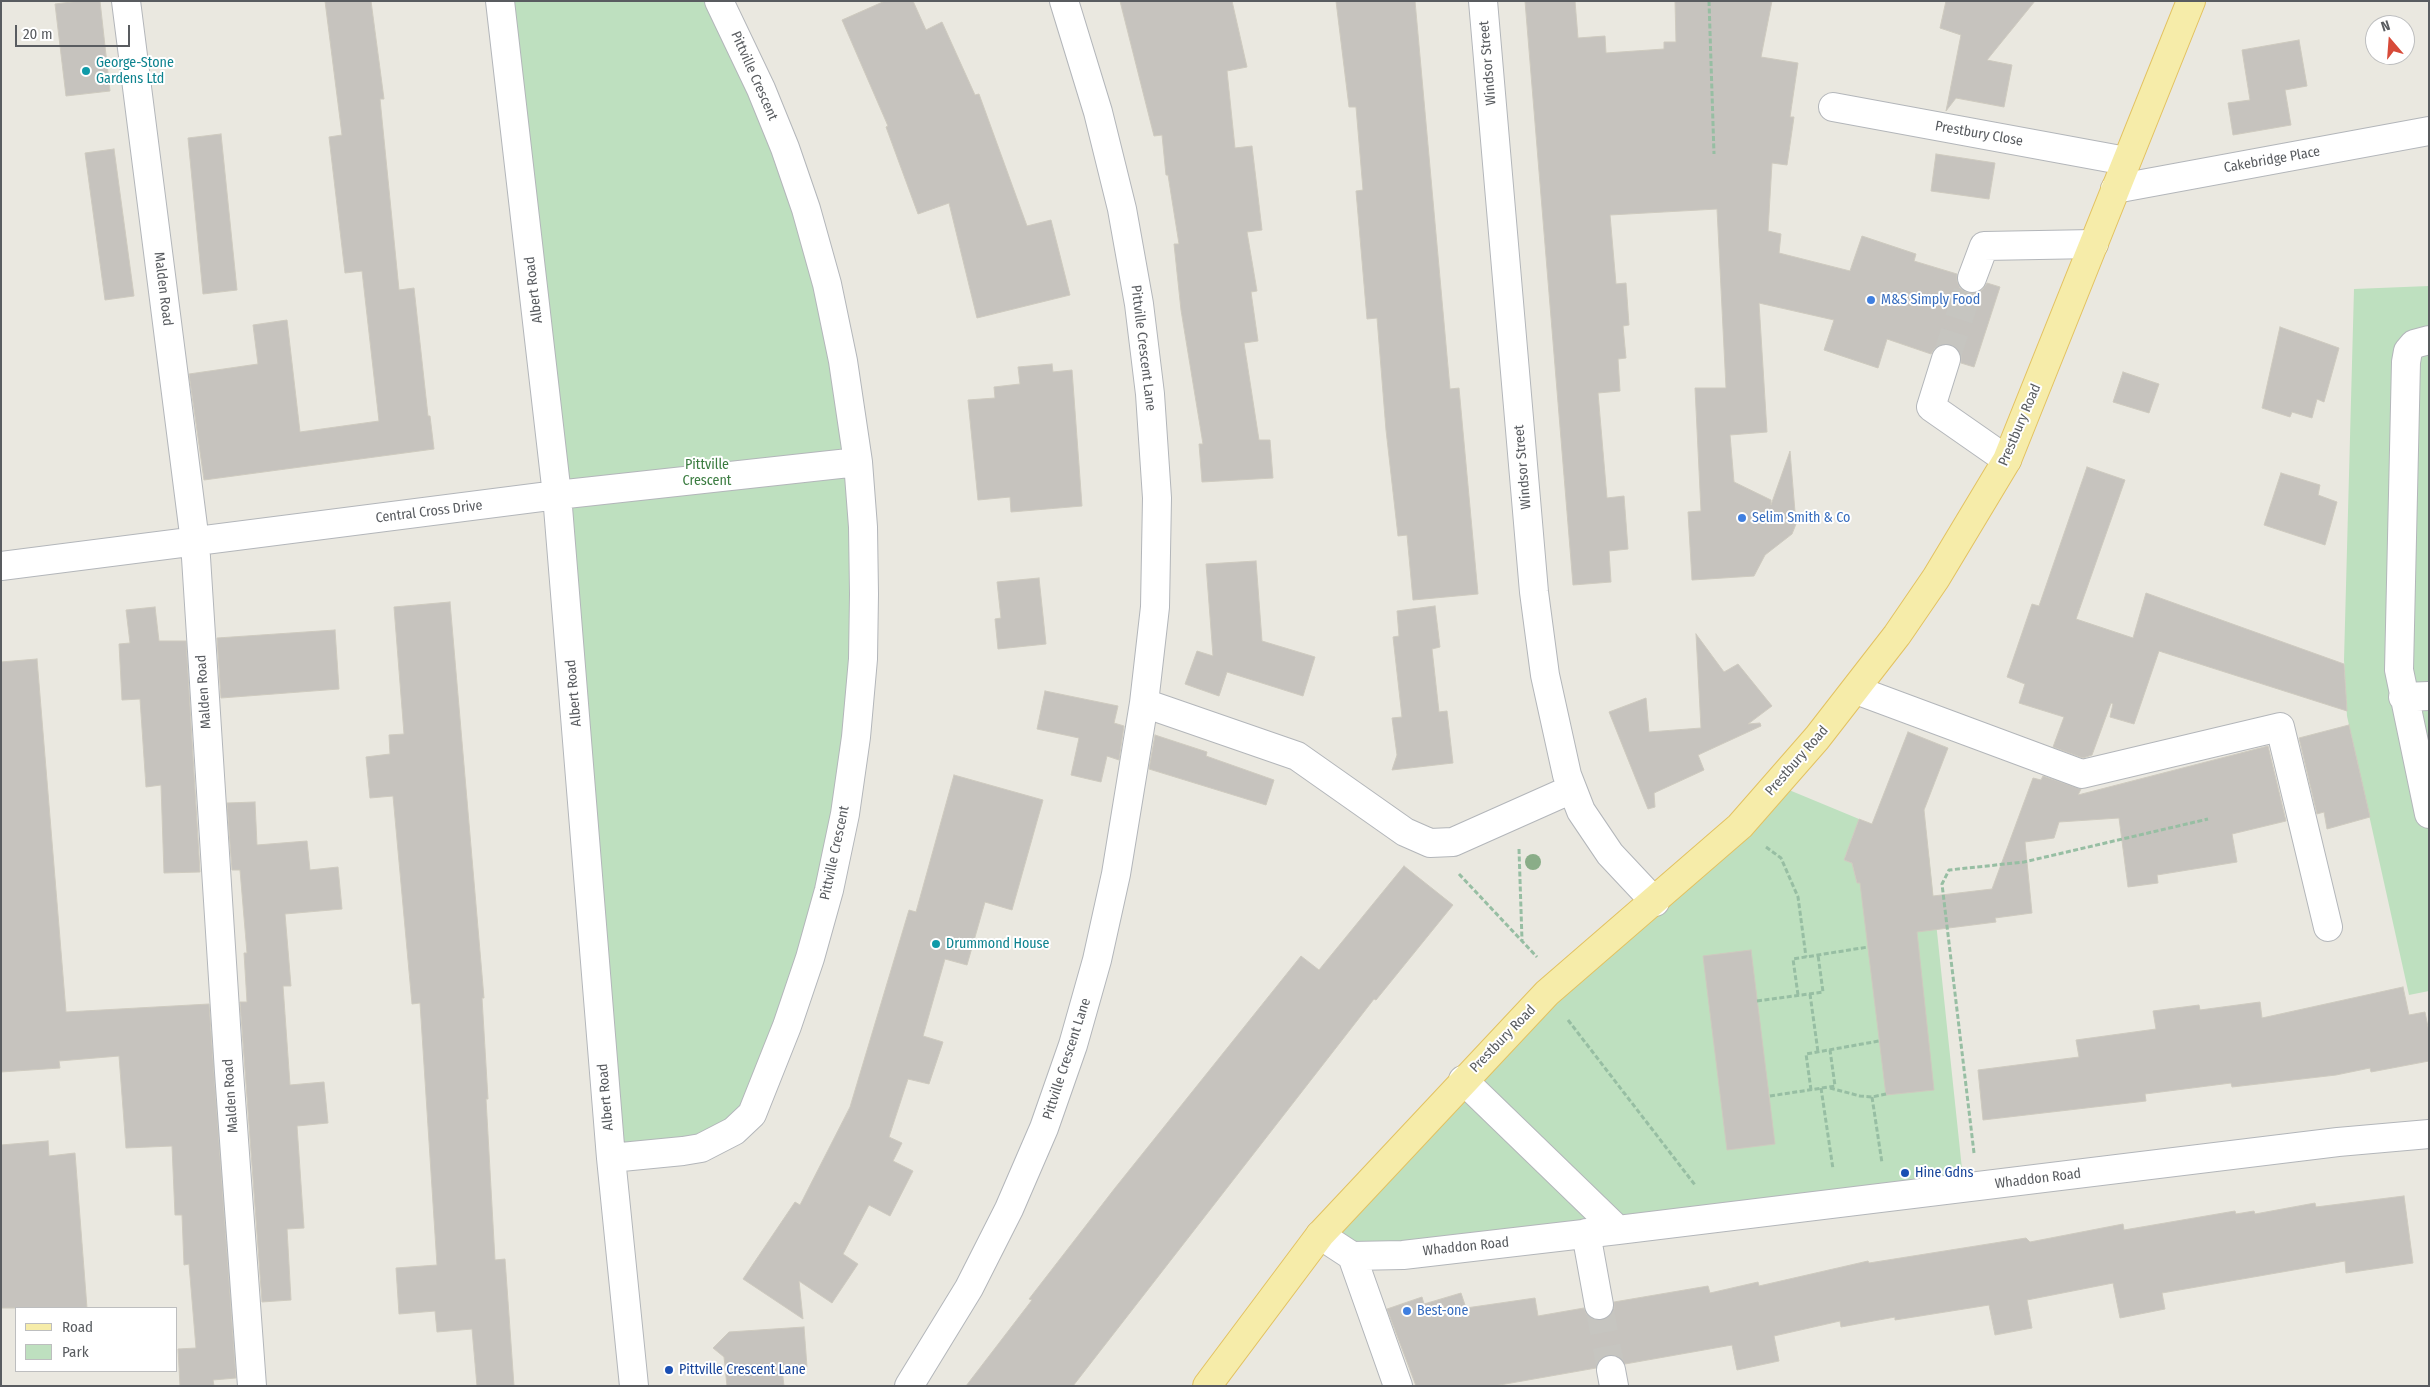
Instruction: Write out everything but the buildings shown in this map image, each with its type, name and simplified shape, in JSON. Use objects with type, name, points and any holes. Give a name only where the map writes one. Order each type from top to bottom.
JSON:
[{"type":"main road","name":"Prestbury Road","points":[[1207,1386],[1320,1235],[1463,1080],[1554,987],[1655,902],[1740,826],[1806,752],[1856,690],[1936,578],[2007,460],[2191,1]]},
{"type":"street","name":"Malden Road","points":[[126,1],[195,542],[229,1082],[252,1386]]},
{"type":"street","name":"Albert Road","points":[[500,1],[558,495],[612,1158],[634,1386]]},
{"type":"street","name":"Pittville Crescent","points":[[612,1158],[692,1150],[718,1141],[734,1131],[752,1114],[787,1026],[810,958],[829,890],[844,814],[856,737],[862,659],[864,594],[863,528],[858,462],[843,361],[827,284],[806,209],[785,148],[761,88],[719,1]]},
{"type":"street","name":"Pittville Crescent Lane","points":[[909,1386],[969,1288],[1009,1209],[1044,1128],[1073,1045],[1097,960],[1116,874],[1144,703],[1156,607],[1157,498],[1150,394],[1139,304],[1122,209],[1098,112],[1064,1]]},
{"type":"street","name":"Windsor Street","points":[[1483,1],[1534,592],[1545,675],[1572,789],[1582,811],[1606,847],[1655,902]]},
{"type":"street","name":"Prestbury Close","points":[[1833,107],[2126,161]]},
{"type":"street","name":"Cakebridge Place","points":[[2115,189],[2429,131]]},
{"type":"street","points":[[1972,278],[1984,246],[2094,244]]},
{"type":"street","points":[[2429,340],[2414,344],[2408,351],[2406,362],[2399,670],[2416,696],[2429,814]]},
{"type":"street","points":[[1946,359],[1931,407],[2007,460]]},
{"type":"street","name":"Central Cross Drive","points":[[1,566],[558,495],[858,462]]},
{"type":"street","points":[[1856,690],[2082,774],[2280,727],[2328,927]]},
{"type":"street","points":[[1144,703],[1297,756],[1405,832],[1430,843],[1453,842],[1572,789]]},
{"type":"street","points":[[1463,1080],[1618,1230]]},
{"type":"street","name":"Whaddon Road","points":[[1352,1256],[1403,1254],[1618,1230],[2338,1142],[2429,1134]]},
{"type":"street","points":[[1586,1233],[1599,1305]]},
{"type":"street","points":[[1320,1235],[1352,1256],[1398,1386]]},
{"type":"path","points":[[1709,1],[1714,154]]},
{"type":"path","points":[[1518,813],[1522,941]]},
{"type":"path","points":[[1978,1186],[1942,884],[1949,870],[2024,862],[2208,819]]},
{"type":"path","points":[[1740,826],[1781,858],[1798,897],[1806,958]]},
{"type":"path","points":[[1430,843],[1522,941],[1720,1217]]},
{"type":"path","points":[[1798,995],[1793,959],[1868,947]]},
{"type":"path","points":[[1758,1001],[1823,992],[1818,955]]},
{"type":"path","points":[[1810,994],[1818,1052]]},
{"type":"path","points":[[1811,1090],[1806,1054],[1879,1041]]},
{"type":"path","points":[[1770,1096],[1835,1086],[1830,1050]]},
{"type":"path","points":[[1827,1087],[1872,1097],[1886,1094]]},
{"type":"path","points":[[1821,1088],[1838,1203]]},
{"type":"path","points":[[1872,1097],[1887,1197]]},
{"type":"green space","name":"Pittville Crescent","points":[[500,1],[719,1],[806,209],[863,527],[829,890],[734,1131],[611,1158]]},
{"type":"green space","points":[[2429,286],[2429,991],[2409,995],[2347,716],[2344,660],[2354,289]]},
{"type":"green space","points":[[1777,785],[1859,819],[1844,860],[1852,863],[1857,883],[1873,882],[1929,856],[1964,1188],[1403,1255],[1320,1235]]},
{"type":"tunnel","points":[[1946,359],[1972,278]]},
{"type":"tunnel","points":[[1599,1305],[1611,1370]]},
{"type":"place","name":"George-Stone Gardens Ltd","points":[[86,71]]},
{"type":"place","name":"M&S Simply Food","points":[[1871,300]]},
{"type":"place","name":"Selim Smith & Co","points":[[1742,518]]},
{"type":"place","name":"Drummond House","points":[[936,944]]},
{"type":"place","name":"Hine Gdns","points":[[1905,1173]]},
{"type":"place","name":"Best-one","points":[[1407,1311]]},
{"type":"place","name":"Pittville Crescent Lane","points":[[669,1370]]}]
